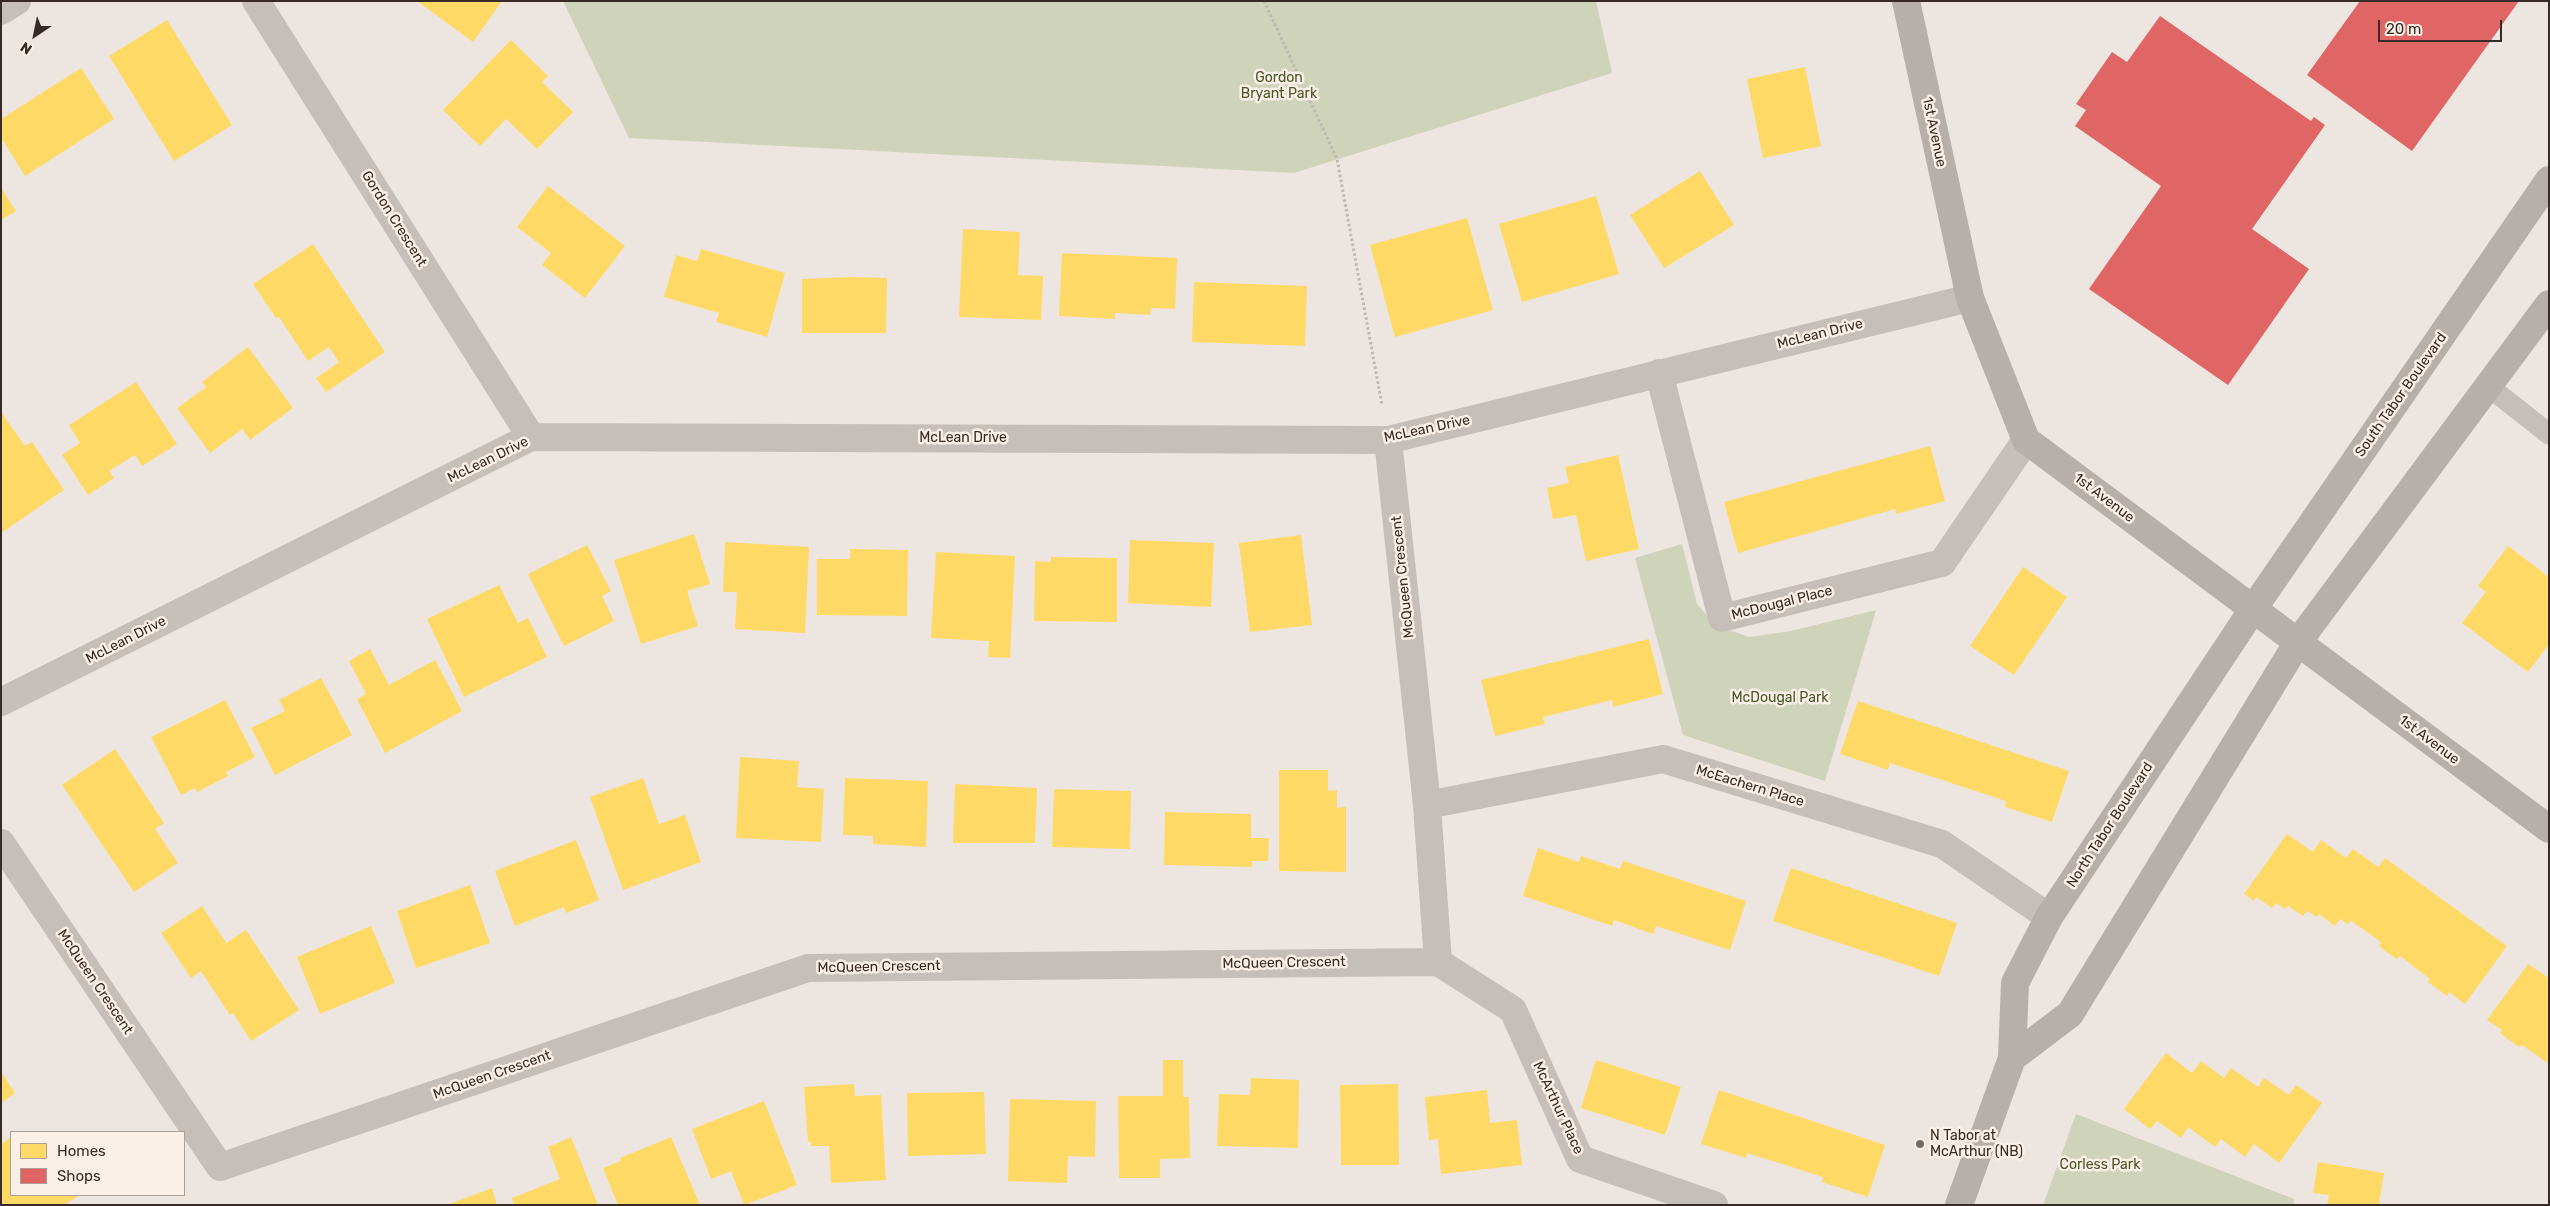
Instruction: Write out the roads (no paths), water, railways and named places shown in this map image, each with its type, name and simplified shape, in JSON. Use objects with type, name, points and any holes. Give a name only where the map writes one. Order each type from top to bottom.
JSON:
[{"type":"street","points":[[1,11],[16,1]]},
{"type":"street","name":"Gordon Crescent","points":[[256,1],[531,438]]},
{"type":"street","name":"1st Avenue","points":[[1906,1],[1970,298],[2026,440],[2549,829]]},
{"type":"street","name":"South Tabor Boulevard","points":[[2253,609],[2549,180]]},
{"type":"street","name":"McLean Drive","points":[[1,702],[531,438],[1388,440],[1970,298]]},
{"type":"street","points":[[2012,1058],[2070,1014],[2298,642],[2549,304]]},
{"type":"street","name":"McDougal Place","points":[[1659,374],[1722,618],[1942,563],[2026,440]]},
{"type":"street","name":"McQueen Crescent","points":[[1,843],[220,1167],[808,968],[1438,962],[1427,805],[1388,440]]},
{"type":"street","name":"North Tabor Boulevard","points":[[1959,1205],[2012,1058],[2015,983],[2049,918],[2253,609]]},
{"type":"street","name":"McEachern Place","points":[[1427,805],[1663,759],[1942,844],[2049,918]]},
{"type":"street","name":"McArthur Place","points":[[1438,962],[1513,1010],[1580,1159],[1714,1205]]},
{"type":"lane","points":[[2488,386],[2549,434]]},
{"type":"place","name":"N Tabor at McArthur (NB)","points":[[1920,1144]]},
{"type":"park label","name":"Gordon Bryant Park","points":[[1279,86]]},
{"type":"park label","name":"McDougal Park","points":[[1780,698]]},
{"type":"park label","name":"Corless Park","points":[[2100,1165]]}]
